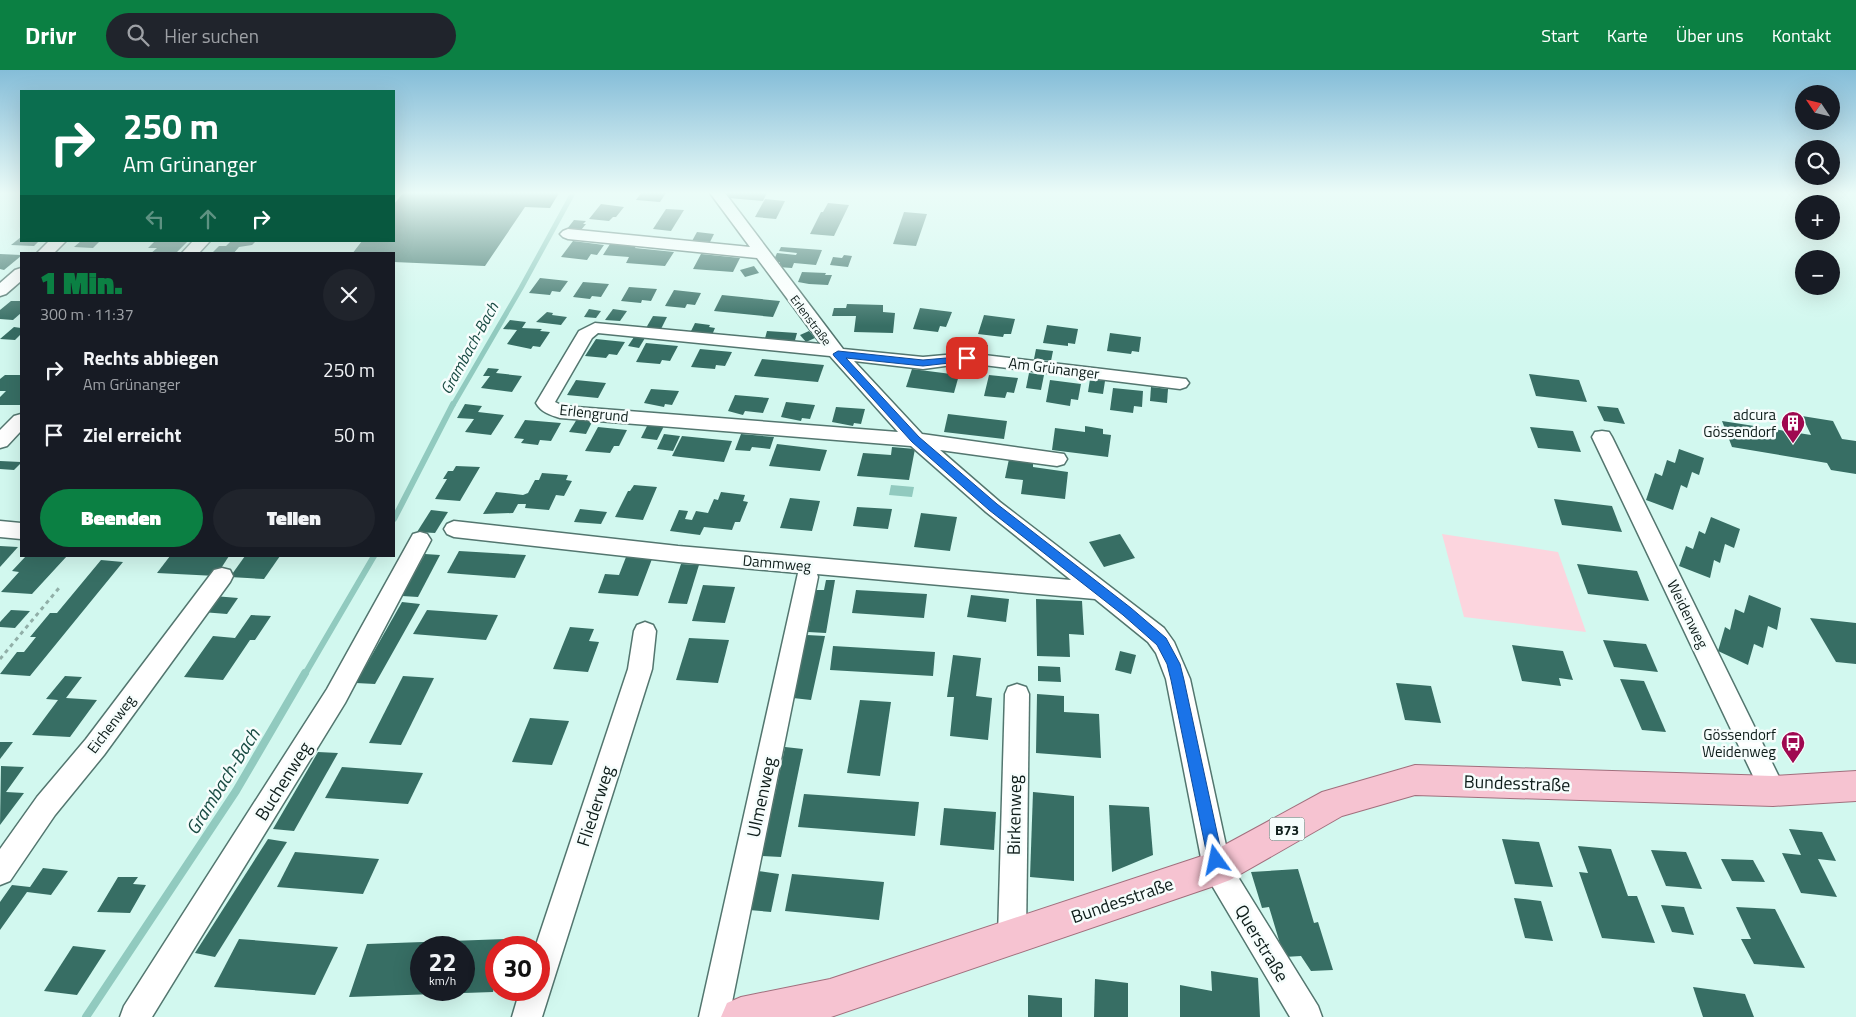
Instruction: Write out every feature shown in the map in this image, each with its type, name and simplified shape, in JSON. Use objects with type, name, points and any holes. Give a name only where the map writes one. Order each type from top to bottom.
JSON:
[{"type":"main road","name":"Bundesstraße","points":[[741,1017],[828,1008],[1012,937],[1217,868],[1334,803],[1415,780],[1773,791],[1856,786]]},
{"type":"street","points":[[602,237],[759,252]]},
{"type":"street","name":"Erlenstraße","points":[[748,237],[836,353],[916,440],[993,507],[1156,635],[1162,642],[1173,664],[1217,868]]},
{"type":"street","points":[[46,252],[57,242]]},
{"type":"street","points":[[191,252],[201,242]]},
{"type":"street","points":[[0,291],[20,274]]},
{"type":"street","name":"Erlengrund","points":[[836,353],[595,328],[585,335],[545,403],[560,412],[916,440]]},
{"type":"street","name":"Am Grünanger","points":[[836,353],[923,363],[967,358],[1180,383]]},
{"type":"street","points":[[0,441],[20,421]]},
{"type":"street","name":"Weidenweg","points":[[1602,437],[1773,791]]},
{"type":"street","points":[[916,440],[1057,459]]},
{"type":"street","points":[[0,529],[20,531]]},
{"type":"street","name":"Dammweg","points":[[454,529],[678,554],[1100,591]]},
{"type":"street","name":"Buchenweg","points":[[135,1017],[336,696],[420,540]]},
{"type":"street","name":"Eichenweg","points":[[0,872],[46,806],[94,747],[222,576]]},
{"type":"street","name":"Ulmenweg","points":[[714,1017],[807,577]]},
{"type":"street","name":"Fliederweg","points":[[550,946],[640,669],[645,631]]},
{"type":"street","name":"Birkenweg","points":[[1012,937],[1017,694]]},
{"type":"street","name":"Querstraße","points":[[1217,868],[1308,1017]]},
{"type":"street","points":[[527,1017],[532,1001]]},
{"type":"path","points":[[0,659],[59,588]]},
{"type":"shaded area","points":[[1442,534],[1558,552],[1586,632],[1464,617]]},
{"type":"water","points":[[891,485],[914,487],[912,497],[889,495]]},
{"type":"building","points":[[395,237],[505,237],[485,266],[395,262],[395,252],[354,252],[361,242],[395,242]]},
{"type":"building","points":[[694,237],[712,237],[710,242],[692,241]]},
{"type":"building","points":[[895,237],[919,237],[916,246],[893,244]]},
{"type":"building","points":[[20,238],[20,242],[38,242],[34,246],[11,245]]},
{"type":"building","points":[[573,241],[604,245],[597,255],[591,254],[587,260],[561,257]]},
{"type":"building","points":[[80,242],[99,242],[93,248],[74,247]]},
{"type":"building","points":[[154,242],[187,242],[177,252],[152,252],[157,248],[148,248]]},
{"type":"building","points":[[230,242],[255,242],[252,245],[239,247],[235,252],[213,252],[219,246],[226,246]]},
{"type":"building","points":[[610,244],[674,252],[665,266],[626,263],[629,257],[603,255]]},
{"type":"building","points":[[781,247],[822,250],[816,265],[794,263],[792,268],[778,267],[780,262],[773,262],[777,253],[796,255],[797,253],[779,251]]},
{"type":"building","points":[[0,254],[20,255],[4,270],[0,269]]},
{"type":"building","points":[[701,254],[740,258],[733,272],[693,269]]},
{"type":"building","points":[[844,255],[852,256],[848,267],[830,265],[833,257],[842,258]]},
{"type":"building","points":[[754,266],[759,273],[745,277],[740,270]]},
{"type":"building","points":[[802,272],[832,275],[828,285],[809,284],[798,282]]},
{"type":"building","points":[[540,278],[568,281],[560,292],[552,291],[550,295],[529,293]]},
{"type":"building","points":[[583,282],[609,284],[601,297],[592,296],[590,299],[573,297]]},
{"type":"building","points":[[629,287],[657,289],[651,301],[642,300],[641,303],[621,301]]},
{"type":"building","points":[[674,290],[701,293],[695,305],[687,304],[685,308],[665,306]]},
{"type":"building","points":[[722,295],[780,301],[773,317],[714,311]]},
{"type":"building","points":[[11,301],[20,301],[20,314],[13,320],[0,319],[0,310]]},
{"type":"building","points":[[847,304],[883,305],[883,312],[895,313],[893,333],[854,332],[856,316],[832,316],[834,308],[846,308]]},
{"type":"building","points":[[920,308],[952,312],[946,327],[940,326],[938,332],[913,329]]},
{"type":"building","points":[[589,309],[601,311],[596,318],[584,317]]},
{"type":"building","points":[[613,309],[627,311],[620,321],[605,320]]},
{"type":"building","points":[[547,312],[553,313],[552,315],[567,317],[561,325],[536,322]]},
{"type":"building","points":[[984,315],[1015,319],[1011,334],[1004,334],[1003,337],[978,334]]},
{"type":"building","points":[[653,316],[667,317],[661,329],[646,328]]},
{"type":"building","points":[[510,320],[526,322],[522,328],[542,329],[540,331],[550,332],[540,347],[533,346],[531,349],[507,344],[517,330],[503,329]]},
{"type":"building","points":[[695,323],[710,325],[709,327],[715,328],[712,335],[690,333]]},
{"type":"building","points":[[1047,325],[1078,329],[1075,344],[1068,343],[1068,346],[1043,343]]},
{"type":"building","points":[[14,327],[20,328],[20,335],[15,340],[0,339]]},
{"type":"building","points":[[767,331],[797,333],[794,344],[764,342]]},
{"type":"building","points":[[809,331],[815,338],[806,342],[800,335]]},
{"type":"building","points":[[1110,333],[1141,337],[1139,352],[1132,351],[1131,354],[1107,351]]},
{"type":"building","points":[[634,337],[645,338],[639,348],[628,346]]},
{"type":"building","points":[[596,339],[625,342],[617,355],[609,354],[606,358],[585,356]]},
{"type":"building","points":[[646,343],[678,346],[670,361],[662,360],[660,364],[636,362]]},
{"type":"building","points":[[974,343],[988,345],[987,353],[972,351]]},
{"type":"building","points":[[700,349],[732,352],[725,366],[716,365],[715,369],[691,367]]},
{"type":"building","points":[[1036,349],[1053,351],[1051,361],[1034,359]]},
{"type":"building","points":[[762,359],[824,365],[818,382],[754,376]]},
{"type":"building","points":[[488,368],[499,369],[496,373],[522,376],[512,392],[481,388],[490,376],[483,376]]},
{"type":"building","points":[[912,369],[959,375],[954,393],[906,387]]},
{"type":"building","points":[[966,369],[981,371],[979,378],[964,376]]},
{"type":"building","points":[[1029,373],[1044,375],[1041,390],[1026,388]]},
{"type":"building","points":[[1529,374],[1579,380],[1587,402],[1536,396]]},
{"type":"building","points":[[5,375],[20,375],[20,405],[0,405],[0,397],[6,391],[0,391],[0,379]]},
{"type":"building","points":[[989,375],[1018,378],[1014,393],[1007,392],[1005,398],[984,396]]},
{"type":"building","points":[[1090,379],[1105,381],[1103,394],[1088,392]]},
{"type":"building","points":[[576,380],[606,383],[598,398],[567,395]]},
{"type":"building","points":[[1050,380],[1081,384],[1078,400],[1071,399],[1070,406],[1046,402]]},
{"type":"building","points":[[1151,387],[1168,389],[1167,403],[1150,401]]},
{"type":"building","points":[[1113,388],[1143,391],[1142,407],[1134,406],[1133,413],[1110,410]]},
{"type":"building","points":[[651,389],[679,391],[672,405],[665,404],[664,407],[644,403]]},
{"type":"building","points":[[735,395],[769,398],[763,413],[745,411],[743,415],[728,411]]},
{"type":"building","points":[[786,402],[815,405],[810,419],[802,418],[801,421],[781,417]]},
{"type":"building","points":[[465,404],[482,406],[478,412],[504,415],[491,435],[465,432],[474,419],[457,418]]},
{"type":"building","points":[[1597,406],[1618,408],[1625,424],[1604,421]]},
{"type":"building","points":[[836,407],[865,409],[861,424],[854,423],[853,426],[832,422]]},
{"type":"building","points":[[948,414],[1007,421],[1004,439],[944,432]]},
{"type":"building","name":"adcura Gössendorf","points":[[1802,416],[1833,421],[1842,439],[1856,441],[1856,474],[1831,470],[1827,463],[1732,447],[1722,421],[1811,435]]},
{"type":"building","points":[[577,419],[593,420],[586,434],[569,432]]},
{"type":"building","points":[[525,420],[561,423],[551,441],[540,440],[538,445],[521,443],[524,439],[514,438]]},
{"type":"building","points":[[648,424],[664,426],[657,440],[641,438]]},
{"type":"building","points":[[1085,426],[1103,429],[1103,434],[1111,435],[1108,457],[1052,450],[1055,428],[1085,432]]},
{"type":"building","points":[[598,427],[627,430],[619,446],[614,446],[610,453],[585,451]]},
{"type":"building","points":[[1530,427],[1573,431],[1581,452],[1538,448]]},
{"type":"building","points":[[664,434],[680,436],[673,451],[657,449]]},
{"type":"building","points":[[741,434],[774,437],[770,449],[752,447],[750,451],[735,450]]},
{"type":"building","points":[[682,436],[732,441],[724,462],[672,456]]},
{"type":"building","points":[[777,444],[827,450],[820,471],[769,466]]},
{"type":"building","points":[[892,447],[915,449],[909,480],[857,476],[863,453],[891,455]]},
{"type":"building","points":[[1679,449],[1704,458],[1699,475],[1692,472],[1687,488],[1681,485],[1673,510],[1646,500],[1655,473],[1662,476],[1667,460],[1675,463]]},
{"type":"building","points":[[1009,459],[1033,462],[1033,467],[1068,472],[1065,499],[1021,494],[1023,480],[1005,478]]},
{"type":"building","points":[[0,461],[20,462],[14,470],[0,469]]},
{"type":"building","points":[[456,466],[480,467],[460,501],[435,499],[447,479],[443,479],[448,471],[453,471]]},
{"type":"building","points":[[542,473],[568,475],[566,480],[572,481],[564,496],[556,495],[549,510],[525,508],[526,504],[518,504],[513,513],[483,514],[496,492],[523,495],[528,493],[535,480],[539,480]]},
{"type":"building","points":[[634,485],[657,487],[643,520],[615,517],[628,491]]},
{"type":"building","points":[[721,492],[745,495],[743,501],[748,502],[740,522],[735,522],[732,530],[704,527],[700,535],[670,531],[679,510],[688,511],[685,519],[692,520],[696,511],[708,513],[714,499],[718,500]]},
{"type":"building","points":[[790,498],[820,501],[812,531],[780,528]]},
{"type":"building","points":[[1554,499],[1612,506],[1622,532],[1562,525]]},
{"type":"building","points":[[857,507],[892,509],[888,529],[853,526]]},
{"type":"building","points":[[580,509],[607,512],[601,524],[574,522]]},
{"type":"building","points":[[431,510],[448,512],[435,533],[417,532]]},
{"type":"building","points":[[921,513],[957,517],[950,551],[914,547]]},
{"type":"building","points":[[1711,517],[1740,529],[1734,548],[1725,544],[1720,563],[1714,560],[1710,578],[1679,566],[1686,546],[1693,549],[1699,531],[1705,534]]},
{"type":"building","points":[[1120,534],[1135,558],[1104,567],[1089,542]]},
{"type":"building","points":[[0,546],[18,547],[0,567]]},
{"type":"building","points":[[459,551],[526,555],[515,578],[447,573]]},
{"type":"building","points":[[425,554],[440,555],[418,597],[402,596]]},
{"type":"building","points":[[25,557],[66,557],[32,594],[1,592],[19,572],[12,571]]},
{"type":"building","points":[[169,557],[228,557],[216,576],[157,573]]},
{"type":"building","points":[[244,557],[279,557],[264,579],[230,577]]},
{"type":"building","points":[[626,557],[652,559],[638,596],[598,593],[605,574],[619,575]]},
{"type":"building","points":[[101,560],[123,562],[30,676],[0,674],[17,652],[24,652],[36,637],[30,637],[50,613],[57,613]]},
{"type":"building","points":[[681,564],[699,565],[687,604],[668,603]]},
{"type":"building","points":[[1577,564],[1637,571],[1649,601],[1588,594]]},
{"type":"building","points":[[826,580],[835,580],[826,633],[808,632],[816,590],[824,590]]},
{"type":"building","points":[[703,585],[735,587],[725,623],[692,621]]},
{"type":"building","points":[[856,590],[927,594],[924,618],[852,613]]},
{"type":"building","points":[[971,595],[1009,599],[1006,622],[967,617]]},
{"type":"building","points":[[1749,595],[1781,608],[1777,630],[1768,626],[1763,648],[1754,644],[1748,665],[1718,651],[1725,627],[1730,630],[1735,609],[1744,613]]},
{"type":"building","points":[[214,596],[238,598],[227,614],[202,612]]},
{"type":"building","points":[[1036,599],[1082,601],[1084,635],[1069,634],[1070,657],[1037,656]]},
{"type":"building","points":[[402,602],[420,604],[375,684],[356,683]]},
{"type":"building","points":[[11,610],[30,611],[15,628],[0,627],[0,622]]},
{"type":"building","points":[[427,610],[498,615],[486,640],[413,634]]},
{"type":"building","points":[[251,615],[271,616],[255,640],[250,640],[223,680],[184,677],[213,636],[235,638]]},
{"type":"building","points":[[1810,618],[1856,623],[1856,664],[1836,662]]},
{"type":"building","points":[[570,627],[594,629],[589,641],[599,642],[588,672],[553,669]]},
{"type":"building","points":[[807,635],[825,636],[811,700],[793,698]]},
{"type":"building","points":[[689,638],[729,640],[718,683],[676,680]]},
{"type":"building","points":[[1603,640],[1646,644],[1658,672],[1614,667]]},
{"type":"building","points":[[1512,645],[1563,651],[1573,680],[1559,678],[1561,686],[1522,681]]},
{"type":"building","points":[[833,646],[935,652],[933,676],[830,670]]},
{"type":"building","points":[[1120,651],[1136,655],[1131,674],[1115,670]]},
{"type":"building","points":[[953,655],[981,658],[976,696],[992,698],[988,740],[950,736],[954,697],[947,697]]},
{"type":"building","points":[[1038,666],[1060,667],[1061,682],[1038,681]]},
{"type":"building","points":[[65,676],[82,677],[66,698],[97,700],[70,737],[32,735],[58,700],[46,699]]},
{"type":"building","points":[[403,676],[434,678],[401,745],[369,743]]},
{"type":"building","points":[[1620,679],[1644,681],[1666,732],[1642,730]]},
{"type":"building","points":[[1396,683],[1431,686],[1441,723],[1405,720]]},
{"type":"building","points":[[1037,694],[1064,696],[1064,712],[1099,714],[1101,758],[1036,753]]},
{"type":"building","points":[[860,700],[891,702],[880,776],[847,773]]},
{"type":"building","points":[[530,718],[569,721],[552,765],[512,762]]},
{"type":"building","points":[[0,742],[13,742],[0,759]]},
{"type":"building","points":[[785,747],[803,749],[781,857],[762,856]]},
{"type":"building","points":[[318,752],[338,753],[294,831],[273,829]]},
{"type":"building","points":[[1,766],[24,767],[6,792],[24,793],[0,825]]},
{"type":"building","points":[[342,767],[423,773],[408,804],[325,798]]},
{"type":"building","points":[[1033,792],[1074,796],[1074,881],[1030,877]]},
{"type":"building","points":[[804,794],[919,802],[915,836],[798,827]]},
{"type":"building","points":[[1109,805],[1149,807],[1153,855],[1112,872]]},
{"type":"building","points":[[944,808],[996,812],[994,850],[940,845]]},
{"type":"building","points":[[1789,829],[1822,832],[1836,861],[1818,859],[1837,897],[1801,893],[1782,853],[1801,855]]},
{"type":"building","points":[[268,839],[287,842],[215,957],[195,953]]},
{"type":"building","points":[[1502,839],[1539,842],[1553,887],[1515,884]]},
{"type":"building","points":[[1578,846],[1611,849],[1628,896],[1637,896],[1655,943],[1602,938],[1579,872],[1588,873]]},
{"type":"building","points":[[1651,850],[1686,852],[1702,889],[1666,886]]},
{"type":"building","points":[[295,852],[379,859],[363,894],[277,887]]},
{"type":"building","points":[[1721,859],[1753,860],[1765,882],[1732,881]]},
{"type":"building","points":[[43,868],[68,871],[51,895],[27,892],[0,930],[0,902],[12,885],[30,887]]},
{"type":"building","points":[[1298,869],[1314,923],[1318,922],[1333,970],[1311,971],[1301,956],[1284,957],[1269,907],[1262,908],[1251,872]]},
{"type":"building","points":[[758,871],[779,874],[771,912],[749,910]]},
{"type":"building","points":[[792,874],[884,882],[879,920],[785,911]]},
{"type":"building","points":[[118,877],[138,877],[133,884],[146,885],[130,913],[97,912]]},
{"type":"building","points":[[1514,898],[1541,901],[1553,941],[1525,938]]},
{"type":"building","points":[[1661,905],[1684,907],[1694,935],[1672,932]]},
{"type":"building","points":[[1736,907],[1775,909],[1805,968],[1754,964],[1741,939],[1751,939]]},
{"type":"building","points":[[239,939],[338,947],[315,995],[214,987]]},
{"type":"building","points":[[475,940],[485,940],[485,992],[475,993]]},
{"type":"building","points":[[410,942],[410,995],[349,997],[367,944]]},
{"type":"building","points":[[73,946],[106,950],[77,995],[44,991]]},
{"type":"building","points":[[1211,971],[1258,978],[1260,1017],[1180,1017],[1180,985],[1212,991]]},
{"type":"building","points":[[1095,979],[1128,983],[1128,1017],[1094,1017]]},
{"type":"building","points":[[1693,987],[1745,994],[1754,1017],[1703,1017]]},
{"type":"building","points":[[1028,995],[1062,998],[1062,1017],[1028,1017]]},
{"type":"waterway","name":"Grambach-Bach","points":[[453,405],[549,237]]},
{"type":"waterway","name":"Grambach-Bach","points":[[395,517],[453,404]]},
{"type":"waterway","name":"Grambach-Bach","points":[[305,674],[373,557]]},
{"type":"waterway","name":"Grambach-Bach","points":[[86,1017],[236,791],[305,673]]},
{"type":"place","name":"adcura Gössendorf","points":[[1793,444]]},
{"type":"place","name":"Gössendorf Weidenweg","points":[[1793,764]]},
{"type":"route","points":[[967,358],[949,358],[923,363],[838,354],[916,440],[993,507],[1127,611],[1162,642],[1173,664],[1178,680],[1216,860]]}]
